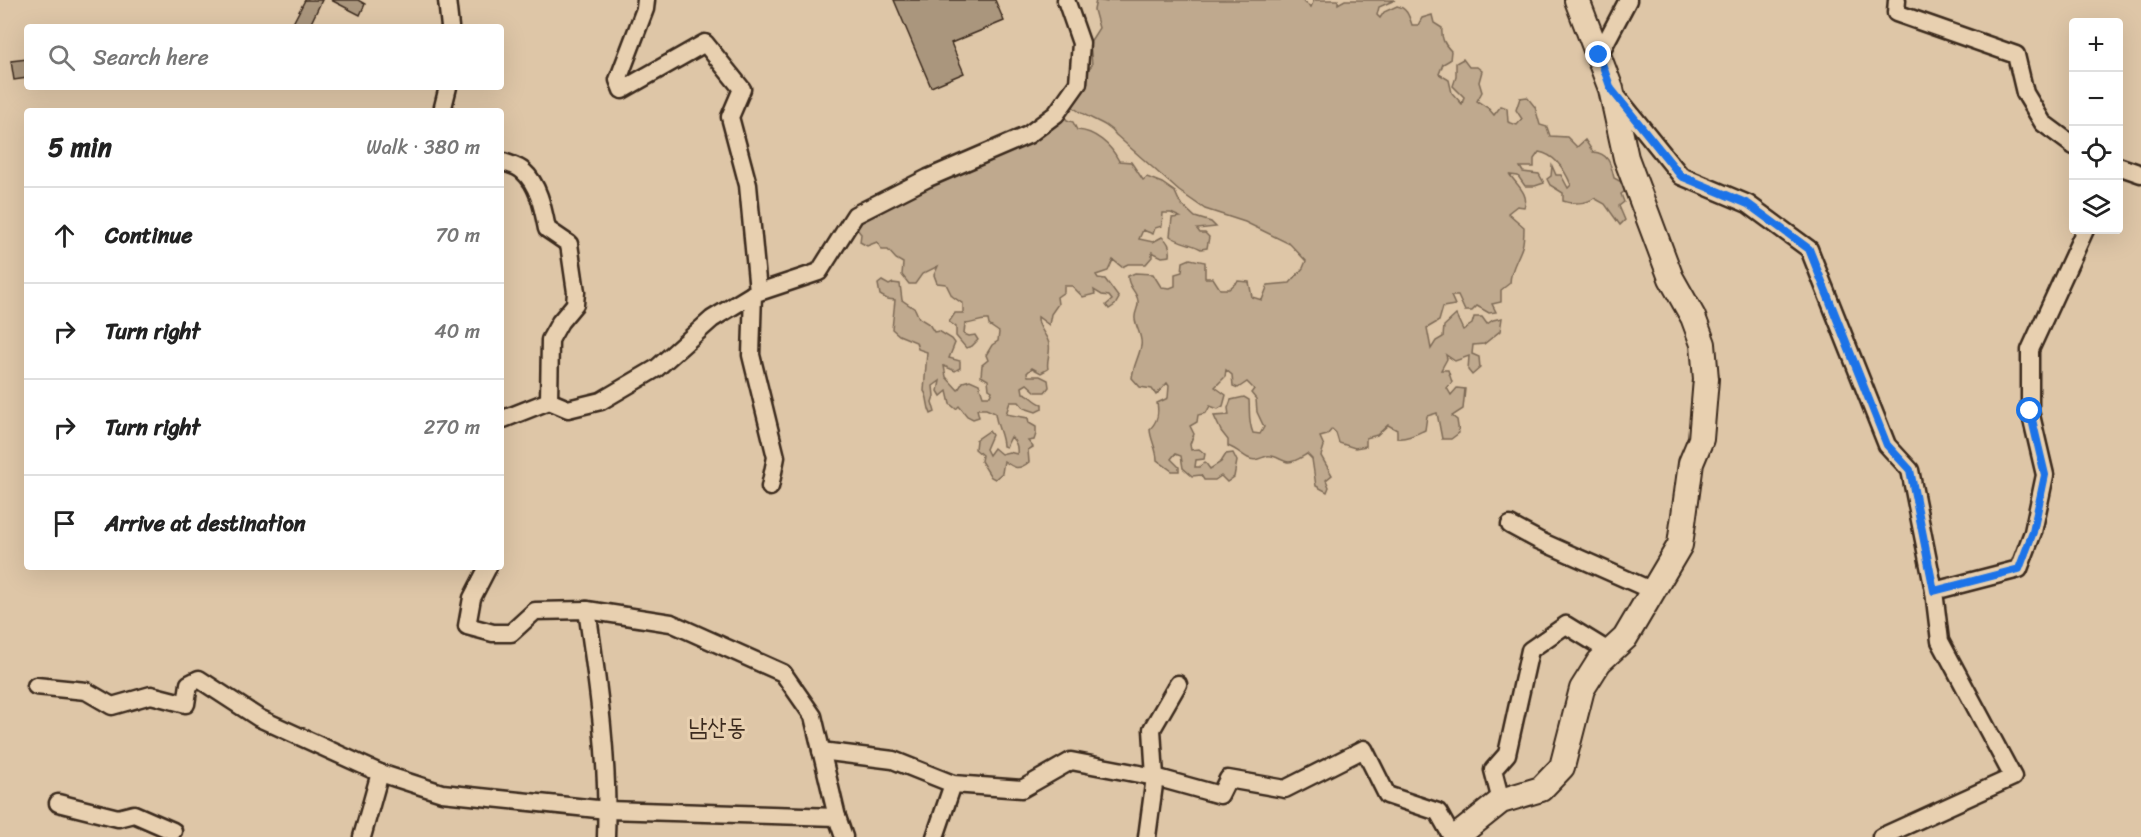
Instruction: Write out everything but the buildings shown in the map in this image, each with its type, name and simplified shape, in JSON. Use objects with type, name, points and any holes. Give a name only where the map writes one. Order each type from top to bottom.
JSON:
[{"type":"street","points":[[447,0],[450,24]]},
{"type":"street","points":[[504,419],[549,401],[568,409],[602,401],[657,368],[712,319],[758,291],[748,185],[730,117],[742,89],[705,43],[622,90],[618,80],[645,9],[646,0]]},
{"type":"street","points":[[753,294],[819,272],[855,215],[928,178],[1028,135],[1056,114],[1078,83],[1081,43],[1066,0]]},
{"type":"street","points":[[821,751],[893,760],[953,784],[1022,789],[1071,761],[1155,777],[1220,795],[1228,779],[1285,789],[1364,749],[1387,795],[1438,812],[1454,837],[1501,801],[1541,789],[1562,767],[1582,689],[1599,662],[1625,638],[1680,545],[1691,463],[1701,439],[1706,379],[1703,344],[1693,316],[1671,278],[1626,158],[1611,89],[1577,0]]},
{"type":"street","points":[[1599,55],[1628,0]]},
{"type":"street","points":[[1898,0],[1896,13],[2016,55],[2025,93],[2043,123],[2069,143]]},
{"type":"street","points":[[1611,89],[1681,176],[1748,204],[1809,249],[1887,445],[1910,470],[1934,591],[1940,641],[2013,777],[1881,837]]},
{"type":"street","points":[[443,108],[446,90]]},
{"type":"street","points":[[504,162],[522,170],[532,182],[543,206],[547,229],[569,244],[576,292],[575,304],[560,322],[550,340],[549,401]]},
{"type":"street","points":[[2123,168],[2141,174]]},
{"type":"street","points":[[1934,591],[2019,569],[2033,532],[2045,475],[2030,411],[2030,350],[2083,234]]},
{"type":"street","points":[[753,294],[751,355],[776,457],[770,487]]},
{"type":"street","points":[[1510,525],[1538,540],[1653,591]]},
{"type":"street","points":[[486,570],[472,598],[467,626],[493,633],[511,633],[535,611],[587,610],[670,623],[783,673],[813,716],[837,817],[844,837]]},
{"type":"street","points":[[587,610],[598,684],[607,810],[606,837]]},
{"type":"street","points":[[1501,801],[1493,770],[1507,754],[1530,650],[1566,625],[1610,652]]},
{"type":"street","points":[[36,686],[86,691],[112,706],[151,695],[186,704],[189,684],[199,679],[259,718],[380,773],[442,793],[607,810],[837,817]]},
{"type":"street","points":[[1148,837],[1155,777],[1152,729],[1178,684]]},
{"type":"street","points":[[362,837],[380,773]]},
{"type":"street","points":[[935,837],[953,784]]},
{"type":"street","points":[[58,803],[118,818],[134,814],[173,831]]},
{"type":"shaded area","points":[[1096,0],[1107,2],[1108,0],[1301,0],[1311,7],[1314,0],[1338,0],[1338,4],[1345,0],[1395,0],[1379,7],[1377,15],[1380,18],[1384,12],[1397,6],[1409,16],[1412,25],[1418,25],[1422,18],[1432,15],[1434,23],[1442,28],[1444,41],[1451,51],[1450,60],[1443,64],[1439,74],[1449,80],[1452,93],[1462,104],[1464,97],[1453,86],[1456,77],[1456,63],[1463,59],[1469,67],[1477,67],[1482,71],[1479,82],[1482,92],[1477,101],[1494,115],[1501,106],[1507,108],[1508,122],[1517,125],[1522,119],[1516,110],[1520,98],[1527,97],[1535,107],[1540,125],[1547,127],[1550,136],[1567,137],[1577,147],[1585,140],[1593,152],[1606,157],[1614,178],[1625,184],[1625,191],[1621,194],[1624,202],[1619,206],[1625,220],[1620,225],[1605,204],[1594,198],[1579,203],[1563,201],[1563,193],[1550,185],[1547,179],[1551,176],[1552,166],[1556,175],[1561,175],[1568,188],[1571,185],[1559,164],[1545,154],[1539,152],[1534,159],[1534,167],[1520,167],[1523,172],[1539,174],[1544,183],[1525,186],[1518,176],[1510,175],[1522,190],[1525,203],[1524,207],[1517,206],[1508,213],[1524,227],[1524,240],[1511,274],[1510,283],[1501,290],[1501,302],[1492,304],[1496,312],[1489,313],[1477,306],[1472,311],[1465,311],[1458,296],[1451,296],[1455,305],[1443,307],[1439,321],[1427,328],[1431,349],[1436,341],[1443,337],[1444,326],[1456,315],[1463,330],[1472,324],[1474,317],[1482,317],[1487,324],[1502,318],[1500,331],[1484,344],[1473,345],[1472,354],[1479,357],[1480,368],[1472,375],[1468,370],[1469,356],[1455,361],[1446,355],[1447,359],[1441,370],[1448,370],[1452,382],[1447,388],[1451,395],[1457,388],[1465,389],[1463,409],[1452,416],[1457,420],[1459,433],[1451,439],[1442,439],[1437,413],[1427,416],[1425,430],[1415,435],[1397,438],[1397,430],[1388,425],[1377,435],[1366,438],[1366,446],[1355,448],[1339,443],[1332,429],[1327,435],[1320,437],[1324,446],[1321,456],[1332,475],[1326,480],[1329,487],[1327,492],[1316,486],[1312,459],[1307,454],[1291,462],[1270,456],[1253,460],[1228,446],[1228,440],[1214,416],[1229,415],[1228,408],[1231,400],[1244,397],[1249,400],[1253,433],[1260,434],[1264,427],[1257,412],[1256,399],[1251,393],[1254,389],[1247,382],[1238,388],[1233,386],[1232,375],[1226,370],[1225,377],[1215,387],[1226,395],[1223,406],[1218,409],[1210,406],[1206,413],[1198,415],[1197,422],[1190,426],[1194,434],[1190,444],[1191,450],[1199,449],[1205,454],[1204,459],[1196,460],[1195,467],[1205,462],[1210,469],[1221,462],[1226,454],[1233,453],[1237,461],[1234,477],[1227,482],[1221,476],[1215,480],[1204,480],[1201,475],[1192,476],[1183,468],[1181,456],[1175,454],[1171,459],[1179,467],[1179,471],[1172,471],[1157,460],[1150,429],[1157,417],[1157,403],[1168,398],[1169,386],[1167,383],[1156,395],[1152,389],[1140,387],[1132,378],[1141,343],[1135,319],[1138,301],[1128,276],[1135,273],[1153,274],[1161,287],[1170,288],[1175,286],[1175,274],[1182,272],[1183,262],[1190,259],[1205,262],[1205,278],[1213,278],[1220,289],[1229,289],[1238,281],[1249,282],[1252,297],[1262,300],[1268,285],[1290,283],[1306,261],[1290,244],[1245,222],[1205,209],[1179,191],[1107,126],[1073,107],[1083,75],[1092,65],[1090,42],[1099,28],[1094,10]]},
{"type":"shaded area","points":[[1064,116],[1073,122],[1077,130],[1090,133],[1102,140],[1119,161],[1131,162],[1143,180],[1147,177],[1162,183],[1175,192],[1180,203],[1195,217],[1211,222],[1216,227],[1197,229],[1209,237],[1207,248],[1201,249],[1170,236],[1172,218],[1180,217],[1171,213],[1163,213],[1162,226],[1155,228],[1153,234],[1143,230],[1139,239],[1153,242],[1162,237],[1169,245],[1170,256],[1162,257],[1152,252],[1152,257],[1146,264],[1128,264],[1122,267],[1113,260],[1108,271],[1096,275],[1098,278],[1105,279],[1119,298],[1109,309],[1106,305],[1112,300],[1109,296],[1094,290],[1095,294],[1083,297],[1072,286],[1064,286],[1064,292],[1057,297],[1058,304],[1051,314],[1049,325],[1038,317],[1049,344],[1048,369],[1041,373],[1032,368],[1027,373],[1028,376],[1040,376],[1048,380],[1049,387],[1045,392],[1036,392],[1027,384],[1022,387],[1023,393],[1042,404],[1042,409],[1036,412],[1024,408],[1019,402],[1010,402],[1006,414],[1028,418],[1029,423],[1036,427],[1034,440],[1028,441],[1033,447],[1028,450],[1029,462],[1016,468],[1004,461],[1002,473],[995,479],[991,477],[981,461],[982,455],[975,449],[976,440],[989,431],[992,435],[986,449],[989,455],[994,448],[1001,454],[1009,452],[1017,454],[1015,442],[1011,437],[1006,447],[1003,446],[995,413],[986,409],[977,409],[979,417],[973,419],[967,416],[959,406],[956,409],[950,404],[947,391],[941,396],[938,391],[940,381],[933,386],[932,402],[935,412],[931,414],[924,391],[927,352],[918,349],[916,342],[899,335],[892,329],[895,300],[880,295],[878,284],[882,281],[889,285],[900,284],[902,300],[915,309],[919,318],[929,324],[934,332],[939,331],[952,339],[955,343],[949,358],[960,361],[960,368],[955,371],[944,366],[946,377],[958,390],[963,382],[970,380],[979,384],[983,396],[990,396],[992,391],[989,389],[988,380],[981,376],[982,365],[988,360],[986,355],[992,345],[998,341],[999,332],[989,325],[988,320],[965,324],[964,334],[975,335],[978,340],[966,348],[956,336],[956,327],[949,322],[955,313],[963,313],[963,304],[952,296],[946,284],[937,283],[934,275],[938,266],[922,274],[915,284],[909,284],[902,275],[903,263],[888,250],[882,250],[877,242],[867,246],[860,242],[858,221]]},
{"type":"district","name":"남산동","points":[[717,727]]},
{"type":"route","points":[[1599,55],[1611,89],[1681,176],[1748,204],[1809,249],[1887,445],[1910,470],[1934,591],[2019,569],[2033,532],[2045,475],[2030,411]]}]
